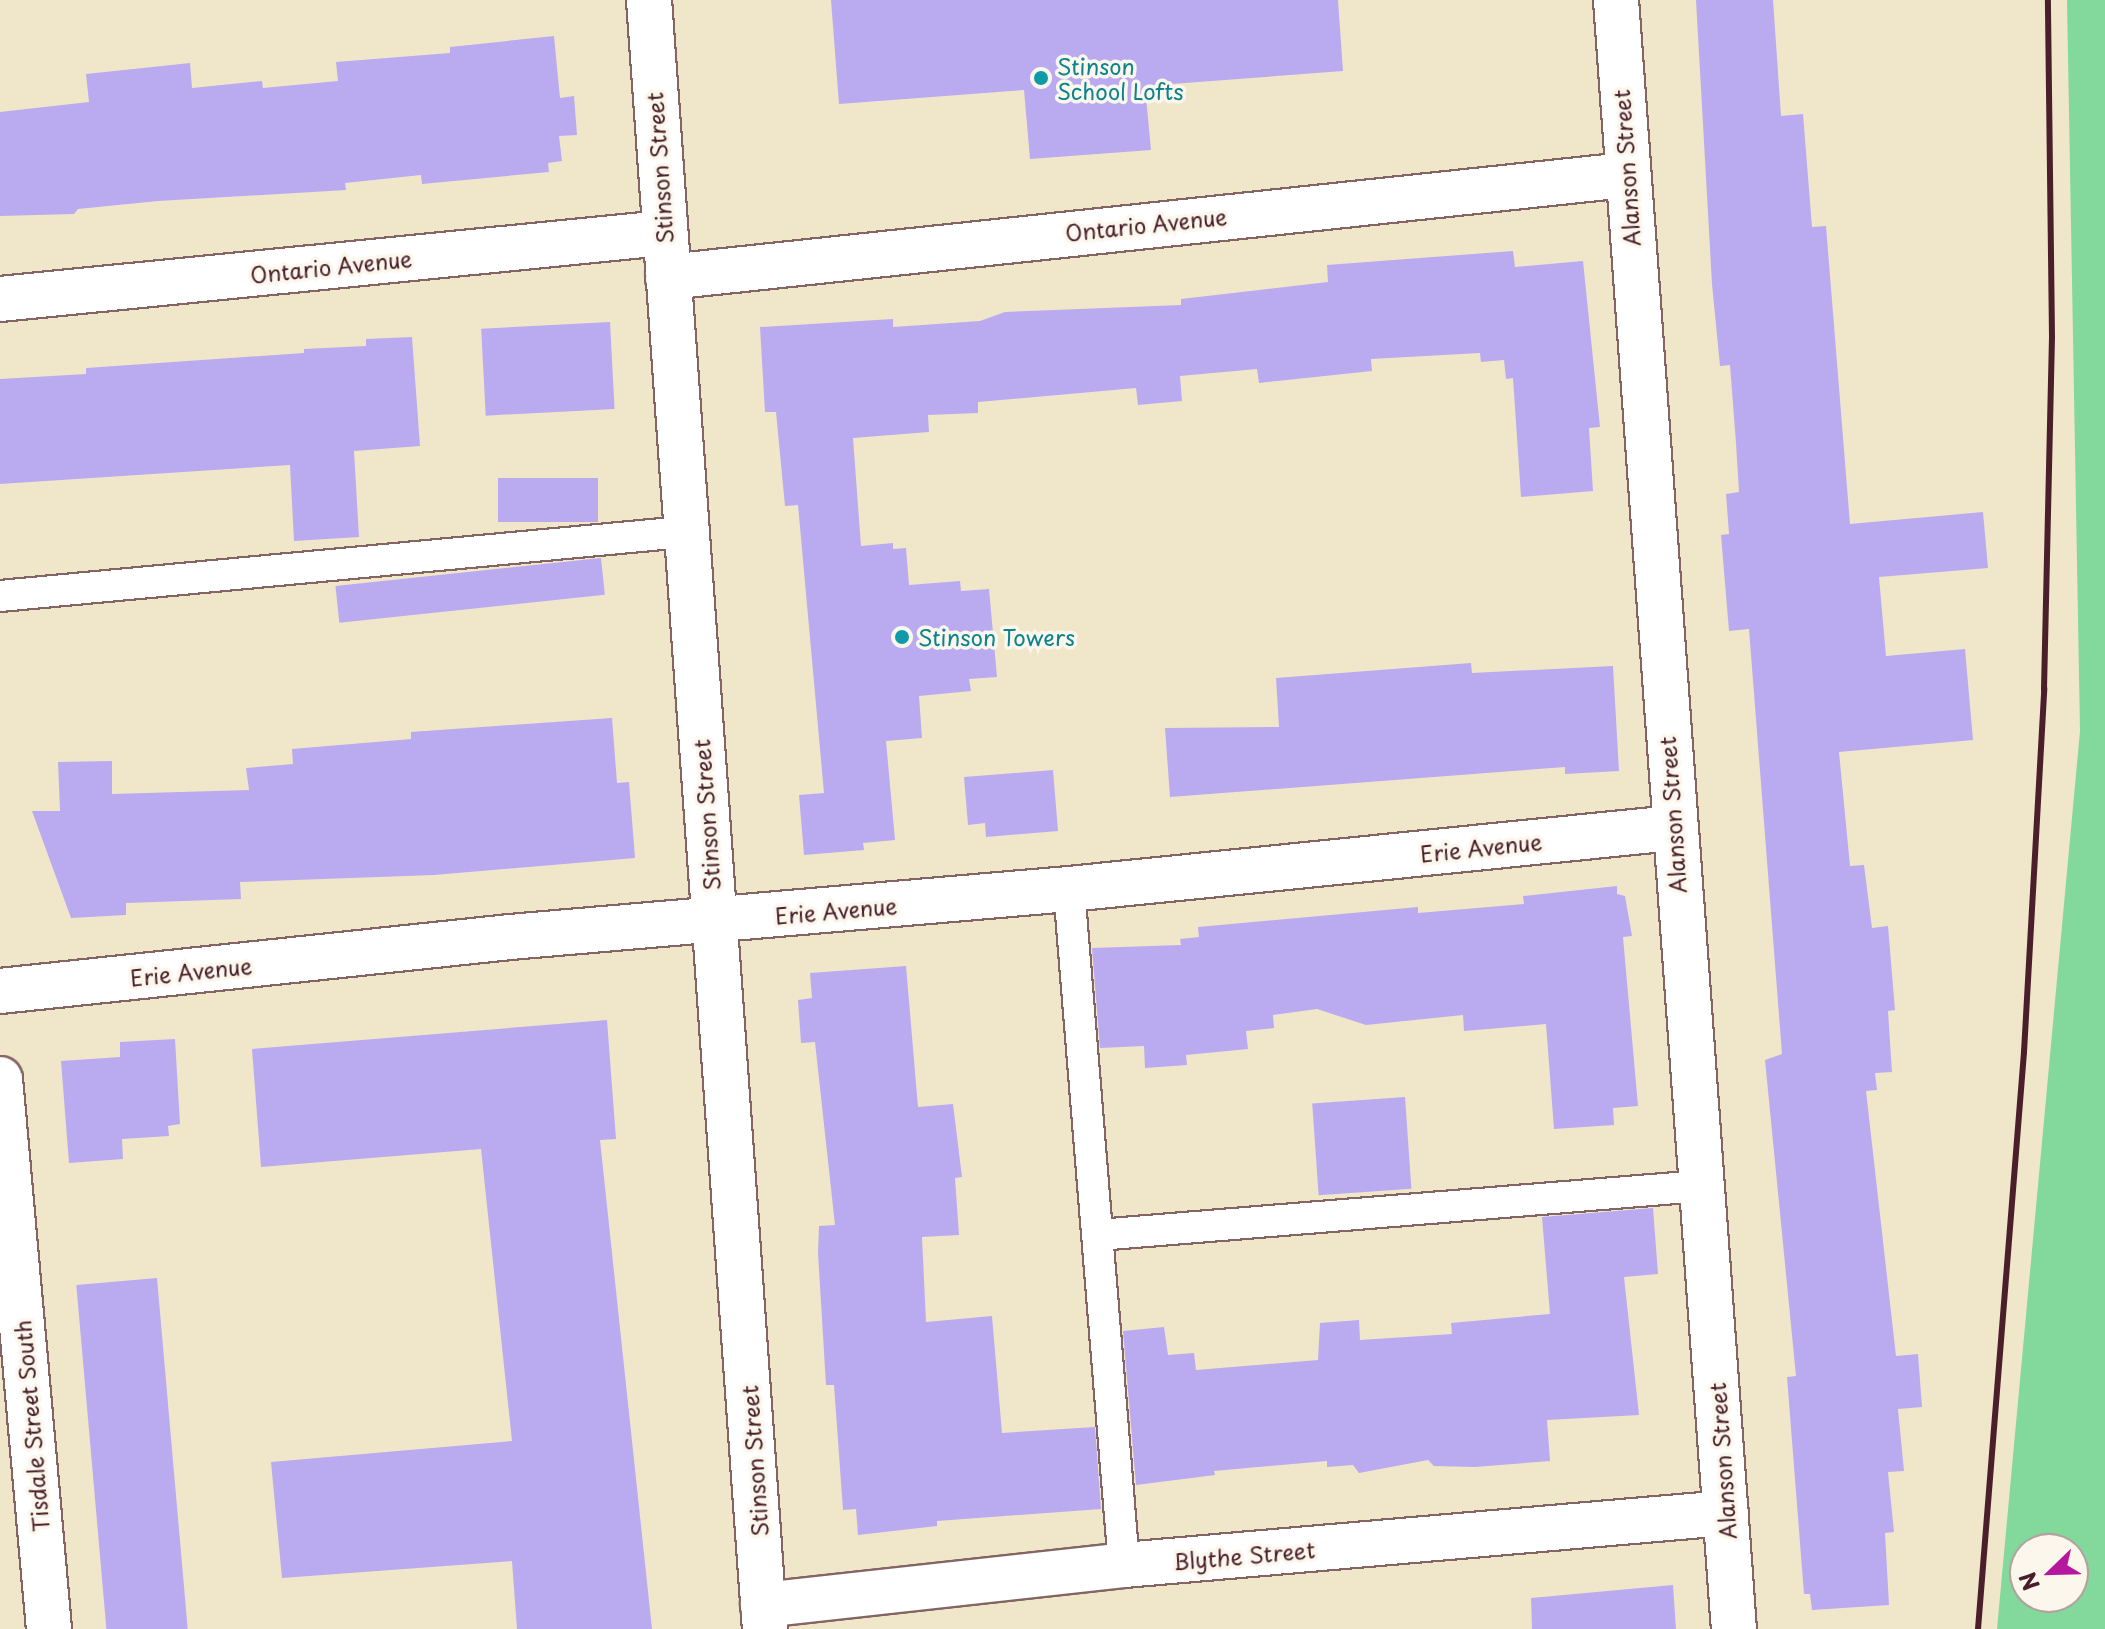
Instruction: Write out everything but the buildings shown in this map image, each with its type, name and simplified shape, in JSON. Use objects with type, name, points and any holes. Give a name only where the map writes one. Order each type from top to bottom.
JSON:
[{"type":"street","name":"Stinson Street","points":[[649,0],[684,532],[764,1617]]},
{"type":"street","name":"Alanson Street","points":[[1616,0],[1625,175],[1734,1629]]},
{"type":"street","name":"Ontario Avenue","points":[[668,277],[1625,175]]},
{"type":"street","name":"Ontario Avenue","points":[[0,299],[663,233]]},
{"type":"street","name":"Erie Avenue","points":[[0,991],[495,938],[714,922],[1069,889],[1673,828]]},
{"type":"street","name":"Tisdale Street South","points":[[0,1079],[49,1629]]},
{"type":"street","name":"Blythe Street","points":[[764,1617],[1124,1565],[1726,1513]]},
{"type":"lane","points":[[0,596],[684,532]]},
{"type":"lane","points":[[1069,889],[1124,1565]]},
{"type":"lane","points":[[1098,1235],[1701,1186]]},
{"type":"green space","points":[[2067,0],[2105,0],[2105,1629],[1997,1629],[2080,731]]},
{"type":"railway","points":[[1978,1629],[2024,1052],[2044,689],[2052,337],[2048,0]]},
{"type":"place","name":"Stinson School Lofts","points":[[1041,78]]},
{"type":"place","name":"Stinson Towers","points":[[902,637]]}]
